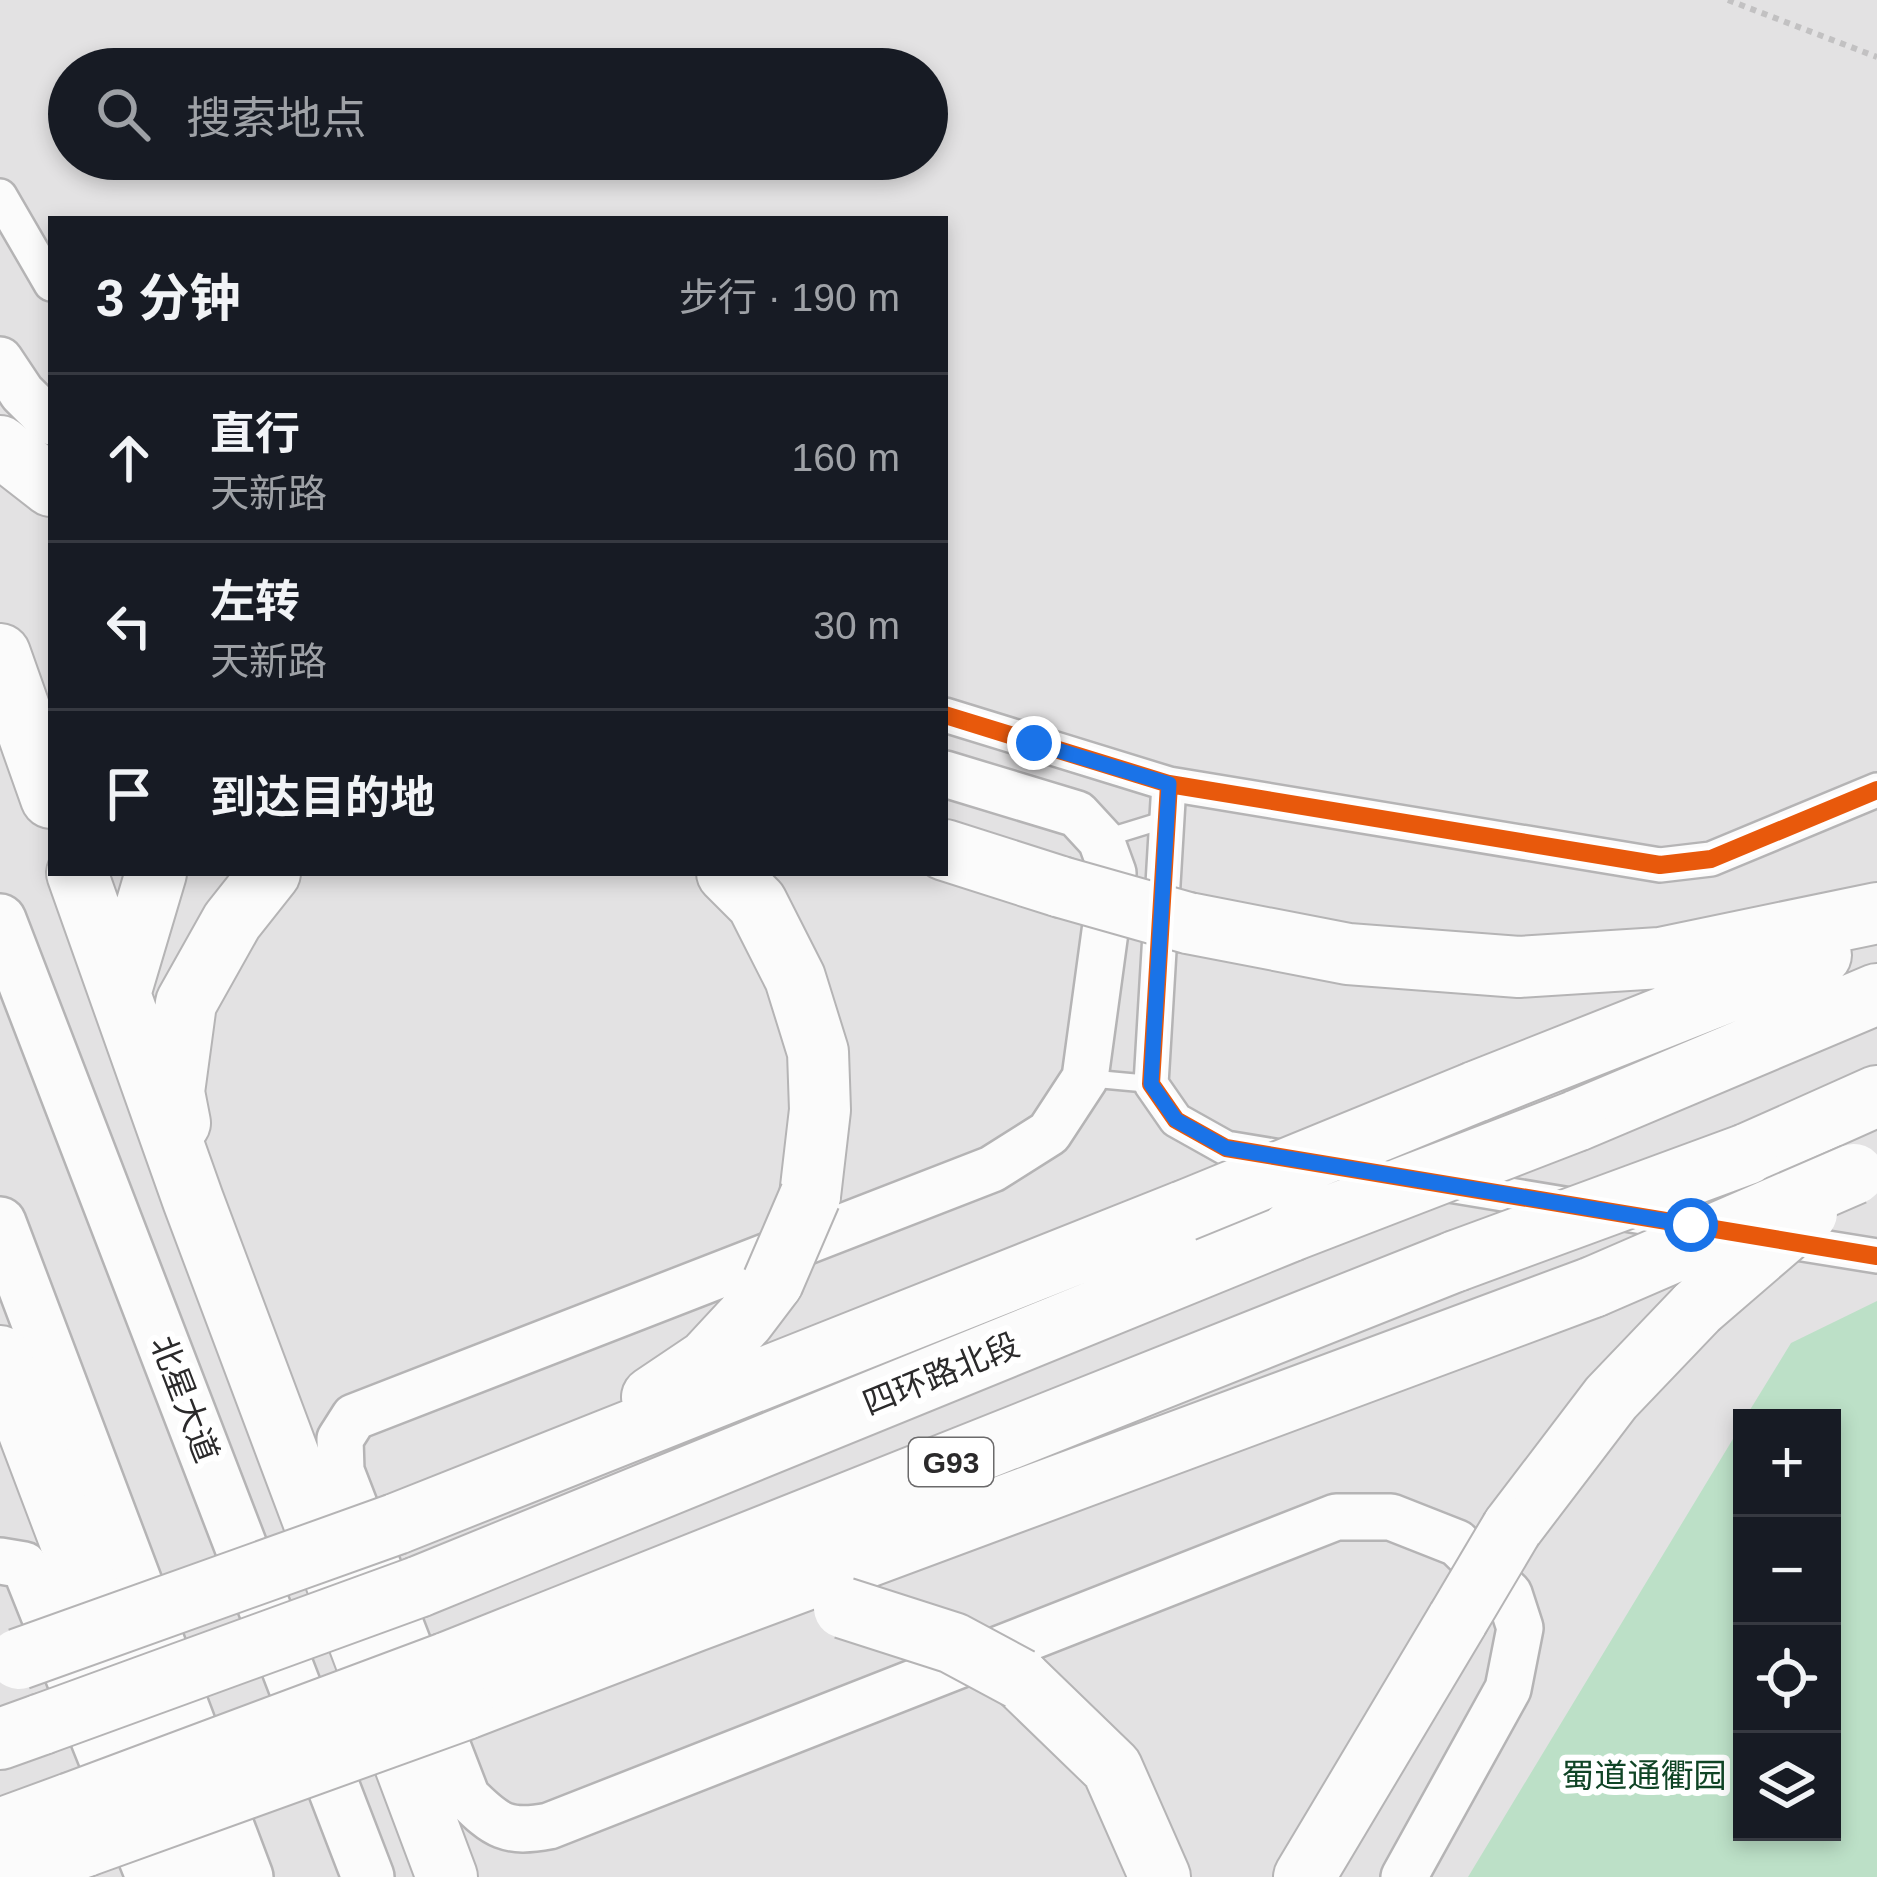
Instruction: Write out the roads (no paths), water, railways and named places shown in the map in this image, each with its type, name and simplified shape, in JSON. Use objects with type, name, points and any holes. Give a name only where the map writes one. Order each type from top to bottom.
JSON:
[{"type":"highway","points":[[0,654],[48,790]]},
{"type":"highway","points":[[948,851],[1188,923],[1348,954],[1519,967],[1660,958],[1877,913]]},
{"type":"highway","points":[[78,876],[193,1200],[447,1877]]},
{"type":"highway","points":[[120,994],[155,876]]},
{"type":"highway","points":[[193,1200],[174,1092],[186,1003],[232,921],[268,876]]},
{"type":"highway","points":[[575,1450],[706,1360],[745,1319],[773,1282],[810,1196],[820,1110],[818,1052],[786,959],[757,903],[731,876]]},
{"type":"highway","points":[[10,1663],[396,1524],[1877,933]]},
{"type":"highway","name":"四环路北段","points":[[21,1731],[418,1587],[1291,1231],[1576,1121],[1877,994]]},
{"type":"highway","name":"G93","points":[[0,1828],[79,1825],[454,1687],[1456,1261],[1747,1154],[1877,1096]]},
{"type":"highway","points":[[454,1687],[695,1621],[1593,1287],[1865,1168]]},
{"type":"highway","points":[[1304,1877],[1513,1528],[1611,1398],[1698,1307],[1865,1168]]},
{"type":"highway","points":[[0,1356],[197,1877]]},
{"type":"highway","points":[[695,1621],[844,1608],[953,1642],[1021,1678],[1112,1768],[1160,1877]]},
{"type":"highway","points":[[1,1877],[79,1825]]},
{"type":"main road","points":[[0,361],[22,393],[38,469]]},
{"type":"main road","points":[[948,775],[1077,814],[1101,840],[1113,873],[1085,1078],[1049,1133],[992,1169],[354,1417],[340,1439],[341,1471],[467,1797],[494,1823],[522,1831],[549,1826],[1336,1517],[1391,1517],[1457,1543],[1509,1594],[1520,1628],[1508,1689],[1404,1877]]},
{"type":"main road","name":"北星大道","points":[[0,920],[368,1877]]},
{"type":"main road","points":[[0,1223],[247,1877]]},
{"type":"main road","points":[[0,1561],[24,1565],[149,1877]]},
{"type":"street","points":[[0,196],[48,279]]},
{"type":"street","points":[[948,716],[1169,784],[1660,865],[1711,859],[1877,790]]},
{"type":"street","points":[[1169,784],[1151,1084],[1176,1120],[1226,1148],[1877,1256]]},
{"type":"lane","points":[[1101,840],[1167,819]]},
{"type":"lane","points":[[1085,1078],[1151,1084]]},
{"type":"park label","name":"蜀道通衢园","points":[[1644,1775]]}]
